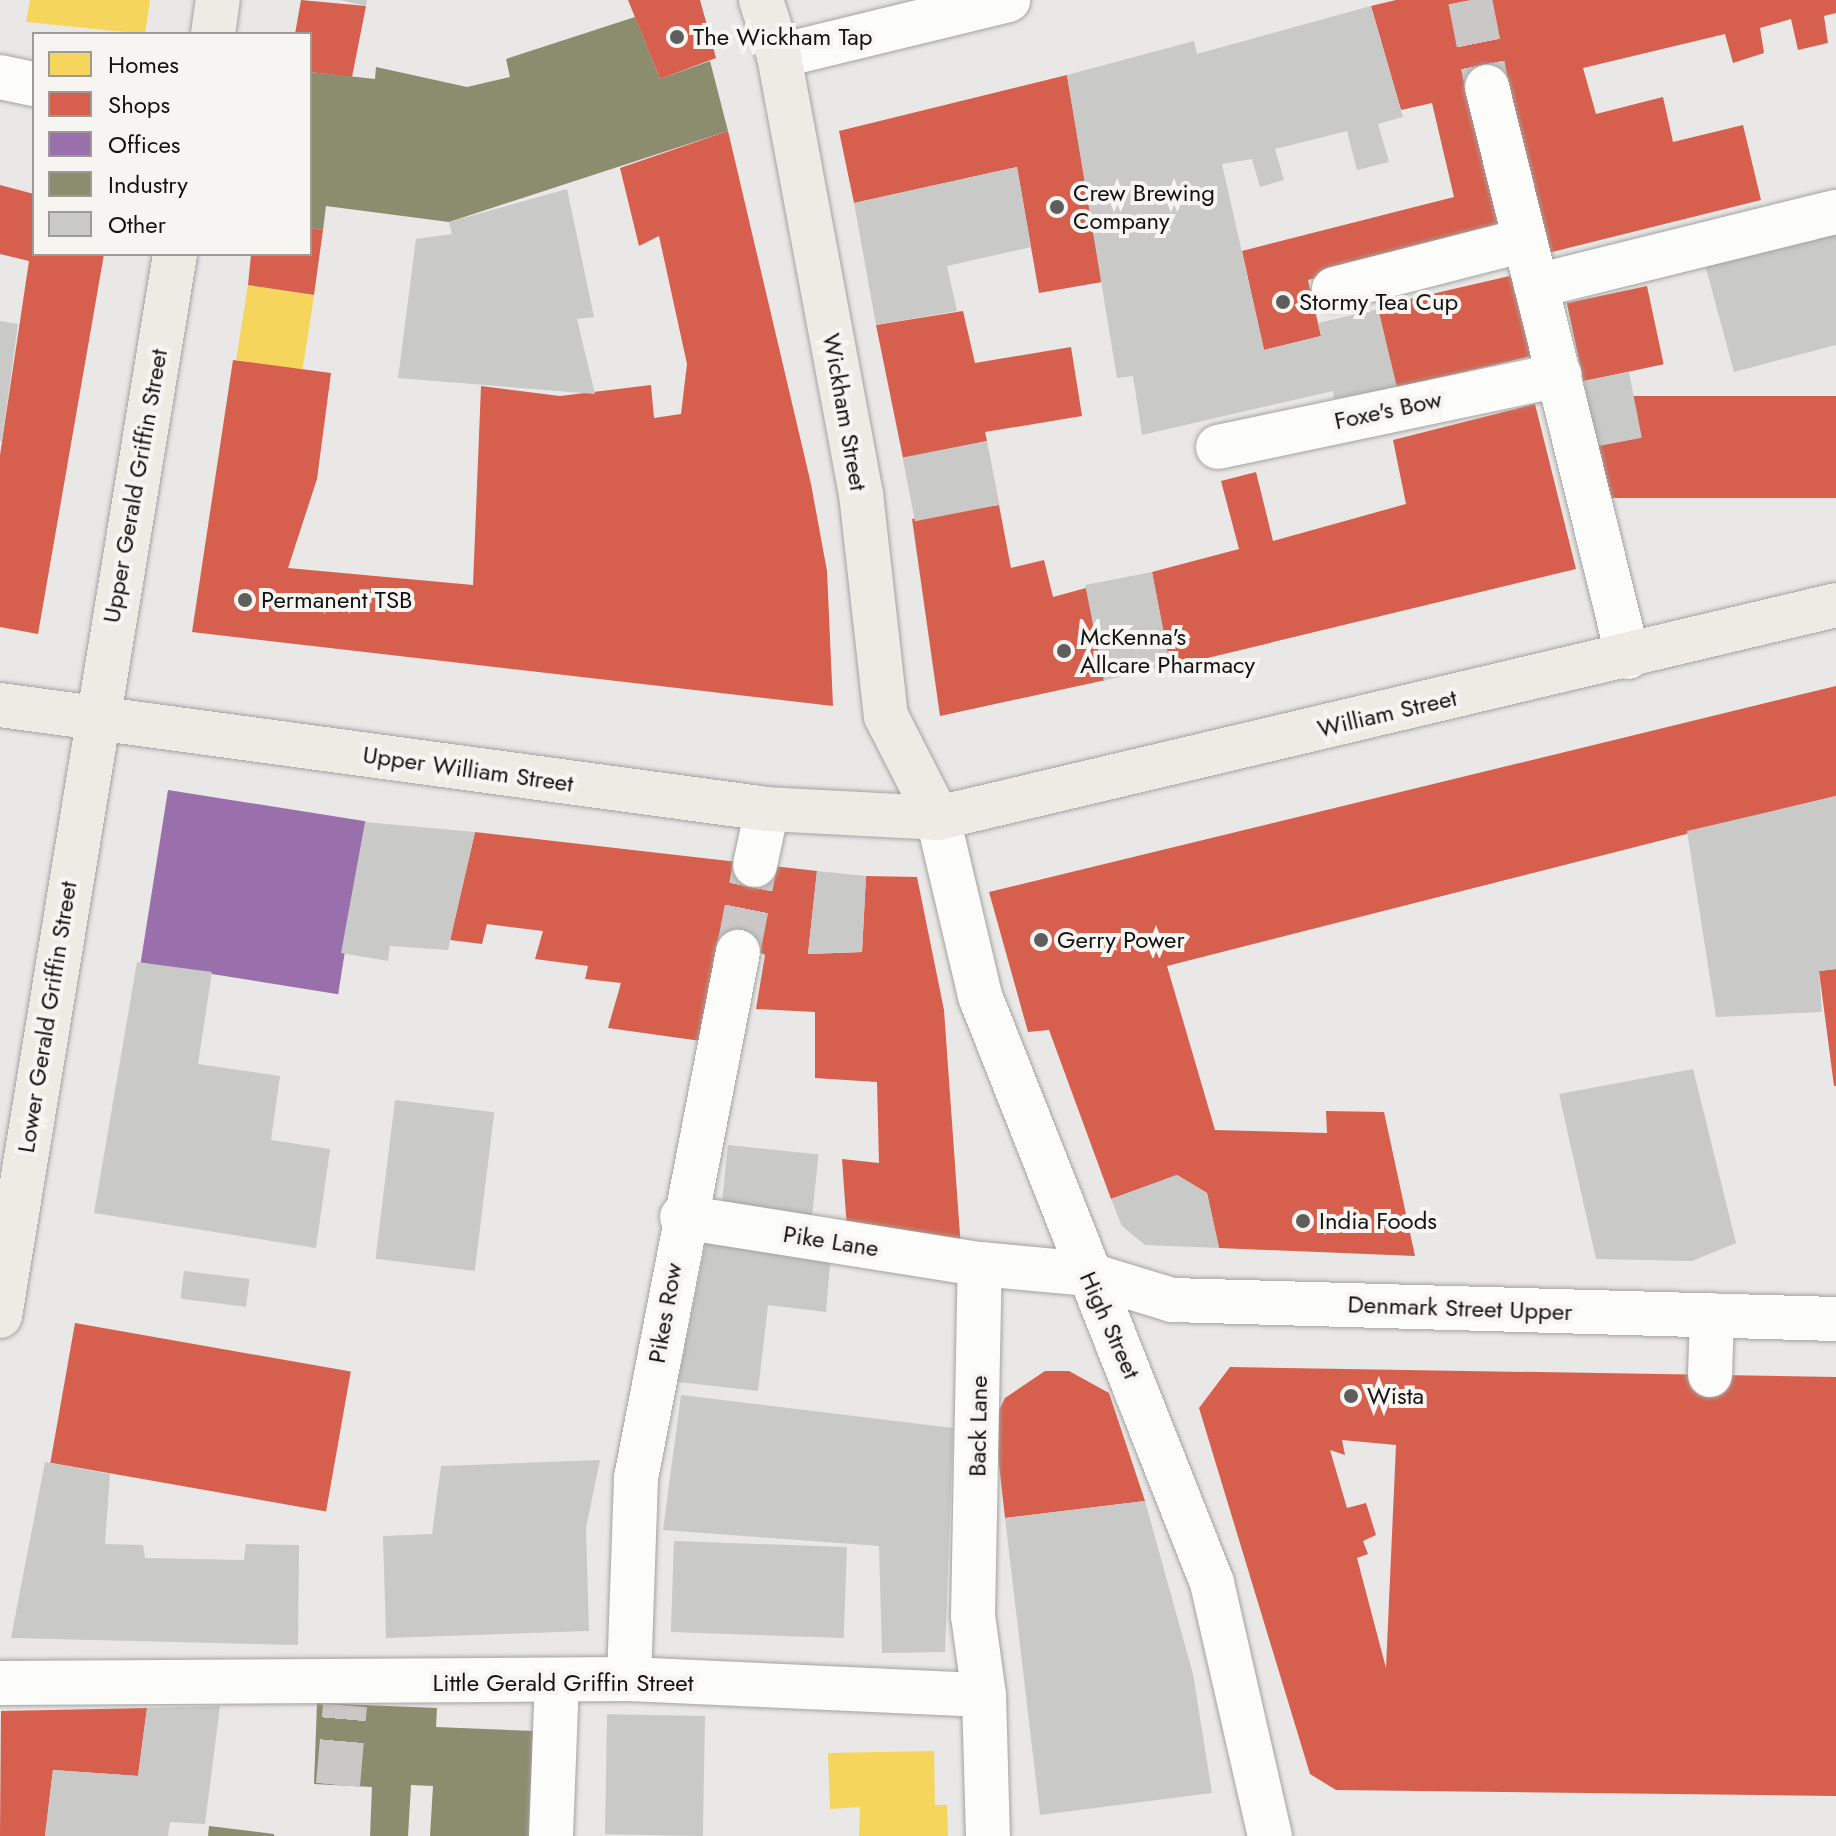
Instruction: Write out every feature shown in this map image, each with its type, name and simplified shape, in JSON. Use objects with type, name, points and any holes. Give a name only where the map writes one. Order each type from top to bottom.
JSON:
[{"type":"main road","points":[[213,32],[218,0]]},
{"type":"main road","name":"Wickham Street","points":[[761,0],[779,56],[861,494],[886,716],[938,818]]},
{"type":"main road","name":"Upper Gerald Griffin Street","points":[[95,718],[175,256]]},
{"type":"main road","name":"William Street","points":[[938,818],[1628,657],[1836,605]]},
{"type":"main road","name":"Upper William Street","points":[[0,705],[767,809],[938,818]]},
{"type":"main road","name":"Lower Gerald Griffin Street","points":[[0,1316],[95,718]]},
{"type":"street","points":[[779,56],[1008,0]]},
{"type":"street","points":[[0,77],[32,84]]},
{"type":"street","points":[[1487,87],[1628,657]]},
{"type":"street","points":[[1536,286],[1836,212]]},
{"type":"street","points":[[1334,289],[1525,240]]},
{"type":"street","name":"Foxe's Bow","points":[[1218,447],[1559,375]]},
{"type":"street","points":[[755,865],[767,809]]},
{"type":"street","name":"High Street","points":[[938,818],[980,996],[1087,1274],[1212,1583],[1270,1836]]},
{"type":"street","name":"Pikes Row","points":[[629,1679],[636,1478],[682,1217],[738,952]]},
{"type":"street","name":"Pike Lane","points":[[682,1217],[980,1264]]},
{"type":"street","points":[[980,1264],[1087,1274]]},
{"type":"street","name":"Back Lane","points":[[980,1264],[973,1616],[984,1695]]},
{"type":"street","name":"Denmark Street Upper","points":[[1087,1274],[1172,1300],[1836,1319]]},
{"type":"street","points":[[1710,1375],[1712,1315]]},
{"type":"street","name":"Little Gerald Griffin Street","points":[[0,1683],[344,1695],[557,1680],[629,1679],[984,1695]]},
{"type":"street","points":[[551,1836],[557,1680]]},
{"type":"street","points":[[984,1695],[988,1836]]},
{"type":"building: Homes","points":[[30,0],[150,0],[145,32],[26,22]]},
{"type":"building: Homes","points":[[248,285],[314,295],[302,371],[236,360]]},
{"type":"building: Homes","points":[[934,1751],[935,1805],[947,1805],[948,1836],[859,1836],[860,1807],[830,1809],[828,1753]]},
{"type":"building: Shops","points":[[301,0],[366,6],[352,77],[312,72],[312,32],[295,32]]},
{"type":"building: Shops","name":"The Wickham Tap","points":[[628,0],[700,0],[716,58],[660,79]]},
{"type":"building: Shops","points":[[1396,0],[1836,0],[1836,13],[1824,16],[1828,43],[1798,50],[1791,19],[1760,28],[1764,53],[1733,63],[1725,34],[1583,68],[1596,114],[1663,97],[1673,142],[1743,125],[1761,200],[1548,253],[1507,232],[1308,280],[1321,336],[1264,350],[1242,251],[1454,197],[1432,103],[1401,110],[1371,6]]},
{"type":"building: Shops","points":[[1067,75],[1102,282],[1039,293],[1017,167],[854,203],[839,131]]},
{"type":"building: Shops","points":[[728,131],[811,484],[827,571],[833,706],[192,632],[233,360],[331,373],[317,479],[288,568],[473,585],[481,386],[560,396],[651,385],[654,418],[681,414],[687,364],[659,236],[639,246],[620,168]]},
{"type":"building: Shops","points":[[0,185],[32,193],[32,256],[104,256],[38,634],[0,627],[0,455],[29,261],[0,254]]},
{"type":"building: Shops","points":[[312,228],[323,230],[314,295],[248,285],[251,256],[312,256]]},
{"type":"building: Shops","points":[[1514,275],[1533,356],[1396,387],[1378,306]]},
{"type":"building: Shops","points":[[1647,286],[1664,364],[1583,381],[1567,303]]},
{"type":"building: Shops","points":[[963,311],[975,363],[1071,347],[1082,416],[985,432],[987,441],[903,458],[876,325]]},
{"type":"building: Shops","points":[[1593,396],[1836,396],[1836,498],[1593,498]]},
{"type":"building: Shops","points":[[1535,404],[1576,569],[1170,667],[1152,572],[1239,549],[1221,481],[1256,472],[1273,541],[1406,504],[1393,440]]},
{"type":"building: Shops","points":[[999,505],[1011,568],[1044,560],[1053,597],[1086,588],[1106,680],[940,716],[912,519]]},
{"type":"building: Shops","points":[[1836,686],[1836,796],[1167,966],[1215,1130],[1327,1133],[1326,1111],[1384,1112],[1415,1256],[1219,1248],[1207,1193],[1177,1175],[1111,1199],[1049,1030],[1028,1032],[989,892]]},
{"type":"building: Shops","points":[[475,832],[817,871],[808,954],[862,952],[866,876],[917,877],[944,1010],[961,1249],[847,1229],[842,1159],[879,1163],[877,1082],[815,1078],[815,1012],[756,1009],[765,955],[759,952],[701,1041],[608,1028],[621,983],[585,979],[588,966],[535,959],[543,931],[487,924],[482,944],[450,940]]},
{"type":"building: Shops","points":[[1836,969],[1836,1086],[1834,1086],[1819,971]]},
{"type":"building: Shops","points":[[75,1323],[351,1372],[326,1511],[50,1463]]},
{"type":"building: Shops","points":[[1230,1367],[1836,1377],[1836,1796],[1336,1790],[1310,1774],[1199,1408]],"holes":[[[1342,1440],[1396,1445],[1386,1668],[1357,1558],[1368,1554],[1363,1541],[1376,1535],[1366,1503],[1347,1508],[1330,1450],[1345,1455]]]},
{"type":"building: Shops","points":[[1045,1371],[1069,1371],[1109,1393],[1145,1501],[1005,1518],[994,1420],[1005,1398]]},
{"type":"building: Shops","points":[[147,1708],[138,1776],[53,1770],[45,1836],[0,1836],[1,1711]]},
{"type":"building: Offices","points":[[168,790],[366,821],[338,994],[141,963]]},
{"type":"building: Industry","points":[[635,17],[660,79],[710,61],[728,131],[449,222],[326,206],[323,230],[312,228],[312,72],[375,79],[376,67],[467,87],[510,77],[506,59]]},
{"type":"building: Industry","points":[[317,1703],[437,1708],[436,1727],[536,1731],[531,1836],[430,1836],[433,1786],[411,1785],[408,1836],[370,1836],[372,1787],[314,1784]]},
{"type":"building: Industry","points":[[209,1826],[274,1834],[274,1836],[208,1836]]},
{"type":"building: Other","points":[[340,0],[367,0],[366,6]]},
{"type":"building: Other","points":[[1371,6],[1403,117],[1378,124],[1389,162],[1357,170],[1347,131],[1275,149],[1284,180],[1260,187],[1252,159],[1222,164],[1264,350],[1321,336],[1318,323],[1378,309],[1397,387],[1334,399],[1333,391],[1142,435],[1133,376],[1117,378],[1067,75],[1194,41],[1197,54]]},
{"type":"building: Other","points":[[1017,167],[1031,247],[947,266],[957,311],[876,325],[854,203]]},
{"type":"building: Other","points":[[567,189],[594,317],[577,319],[595,394],[398,378],[416,239],[452,234],[449,222]]},
{"type":"building: Other","points":[[1836,226],[1836,345],[1734,372],[1704,261]]},
{"type":"building: Other","points":[[0,321],[18,324],[2,441],[0,441]]},
{"type":"building: Other","points":[[1629,372],[1642,438],[1597,447],[1584,381]]},
{"type":"building: Other","points":[[987,441],[999,505],[915,521],[903,457]]},
{"type":"building: Other","points":[[1152,572],[1171,667],[1104,680],[1085,585]]},
{"type":"building: Other","points":[[1836,796],[1836,969],[1819,971],[1822,1012],[1716,1017],[1687,831]]},
{"type":"building: Other","points":[[365,822],[475,832],[448,950],[390,946],[388,961],[341,953]]},
{"type":"building: Other","points":[[817,871],[866,876],[862,952],[808,954]]},
{"type":"building: Other","points":[[137,962],[212,972],[198,1064],[280,1076],[271,1140],[330,1149],[316,1248],[94,1213]]},
{"type":"building: Other","points":[[1693,1069],[1736,1243],[1692,1261],[1596,1259],[1559,1094]]},
{"type":"building: Other","points":[[395,1100],[494,1112],[475,1271],[376,1259]]},
{"type":"building: Other","points":[[728,1145],[819,1155],[812,1220],[721,1211]]},
{"type":"building: Other","points":[[1177,1175],[1207,1193],[1219,1248],[1145,1245],[1122,1226],[1111,1199]]},
{"type":"building: Other","points":[[707,1236],[831,1254],[826,1312],[768,1305],[758,1391],[678,1382]]},
{"type":"building: Other","points":[[184,1271],[250,1279],[246,1307],[181,1299]]},
{"type":"building: Other","points":[[681,1395],[953,1428],[945,1652],[882,1653],[879,1546],[663,1530]]},
{"type":"building: Other","points":[[600,1460],[586,1528],[589,1631],[386,1638],[383,1536],[432,1534],[441,1466]]},
{"type":"building: Other","points":[[45,1462],[110,1474],[105,1544],[143,1545],[145,1558],[244,1560],[246,1544],[299,1545],[298,1645],[11,1638]]},
{"type":"building: Other","points":[[1145,1501],[1193,1674],[1212,1793],[1040,1815],[1005,1518]]},
{"type":"building: Other","points":[[674,1541],[847,1547],[844,1638],[671,1632]]},
{"type":"building: Other","points":[[220,1706],[205,1824],[170,1822],[168,1836],[45,1836],[53,1770],[138,1776],[147,1708]]},
{"type":"building: Other","points":[[607,1714],[705,1716],[703,1836],[605,1834]]},
{"type":"tunnel","points":[[1470,0],[1487,87]]},
{"type":"tunnel","points":[[738,952],[755,865]]},
{"type":"tunnel","points":[[338,1785],[345,1705]]},
{"type":"place","name":"The Wickham Tap","points":[[677,37]]},
{"type":"place","name":"Crew Brewing Company","points":[[1057,207]]},
{"type":"place","name":"Stormy Tea Cup","points":[[1283,302]]},
{"type":"place","name":"Permanent TSB","points":[[245,600]]},
{"type":"place","name":"McKenna's Allcare Pharmacy","points":[[1064,651]]},
{"type":"place","name":"Gerry Power","points":[[1041,940]]},
{"type":"place","name":"India Foods","points":[[1303,1221]]},
{"type":"place","name":"Wista","points":[[1351,1396]]}]
